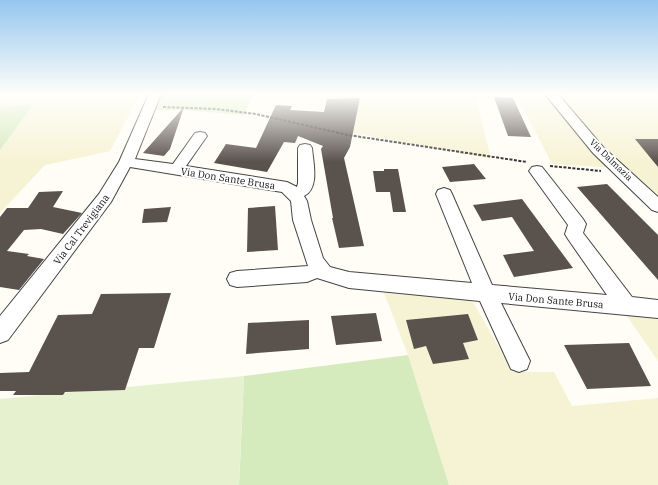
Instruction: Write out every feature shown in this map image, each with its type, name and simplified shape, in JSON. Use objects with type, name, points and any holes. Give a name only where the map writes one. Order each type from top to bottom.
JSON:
[{"type":"street","name":"Via Cal Trevigiana","points":[[0,332],[95,213],[126,162],[145,117]]},
{"type":"street","name":"Via Dalmazia","points":[[570,117],[598,150],[658,206]]},
{"type":"street","points":[[177,169],[200,136]]},
{"type":"street","points":[[237,279],[307,274],[321,269],[315,261],[302,220],[299,201],[295,194],[303,190],[306,183],[305,148]]},
{"type":"street","name":"Via Don Sante Brusa","points":[[126,162],[177,169],[287,188],[295,194]]},
{"type":"street","name":"Via Don Sante Brusa","points":[[535,166],[577,224],[574,234],[626,306]]},
{"type":"street","points":[[444,194],[486,293],[519,361]]},
{"type":"street","name":"Via Don Sante Brusa","points":[[321,269],[324,273],[349,280],[658,309]]},
{"type":"path","points":[[271,117],[402,145],[535,166],[624,173]]},
{"type":"shaded area","points":[[25,117],[128,117],[110,151],[45,165],[0,213],[0,150]]},
{"type":"shaded area","points":[[351,117],[481,117],[491,159],[348,132]]},
{"type":"shaded area","points":[[528,117],[658,117],[658,209],[619,168],[552,164]]},
{"type":"shaded area","points":[[384,293],[472,300],[513,372],[554,372],[572,406],[658,398],[658,485],[449,485],[408,355]]},
{"type":"shaded area","points":[[624,312],[658,314],[658,361]]},
{"type":"green space","points":[[0,117],[25,117],[0,150]]},
{"type":"green space","points":[[408,355],[449,485],[239,485],[244,376]]},
{"type":"green space","points":[[244,376],[239,485],[0,485],[0,399]]},
{"type":"building","points":[[175,117],[181,117],[170,149],[164,156],[143,153]]},
{"type":"building","points":[[271,117],[356,117],[350,147],[344,158],[364,246],[339,248],[332,218],[321,149],[323,146],[298,136],[295,143],[284,142],[267,172],[214,163],[226,144],[256,148]]},
{"type":"building","points":[[501,117],[522,117],[531,137],[508,136]]},
{"type":"building","points":[[635,139],[658,139],[658,167]]},
{"type":"building","points":[[474,164],[486,179],[450,182],[442,167]]},
{"type":"building","points":[[384,169],[398,169],[406,212],[393,212],[390,192],[376,192],[373,171],[384,171]]},
{"type":"building","points":[[607,184],[658,235],[658,280],[577,187]]},
{"type":"building","points":[[63,191],[53,207],[82,213],[63,234],[41,229],[24,230],[7,251],[29,254],[27,256],[44,259],[19,290],[0,287],[0,217],[7,208],[28,208],[39,192]]},
{"type":"building","points":[[522,199],[573,268],[514,277],[503,255],[534,251],[512,217],[482,221],[473,205]]},
{"type":"building","points":[[275,206],[278,250],[247,252],[248,208]]},
{"type":"building","points":[[171,207],[167,222],[142,223],[144,209]]},
{"type":"building","points":[[171,293],[154,348],[139,348],[125,390],[65,392],[63,395],[13,395],[16,391],[0,391],[0,373],[29,372],[58,315],[92,314],[101,294]]},
{"type":"building","points":[[376,313],[382,341],[336,345],[331,316]]},
{"type":"building","points":[[468,314],[478,340],[463,343],[469,359],[433,364],[426,346],[414,349],[406,320]]},
{"type":"building","points":[[309,320],[309,349],[246,354],[248,323]]},
{"type":"building","points":[[629,343],[651,386],[587,389],[564,345]]}]
